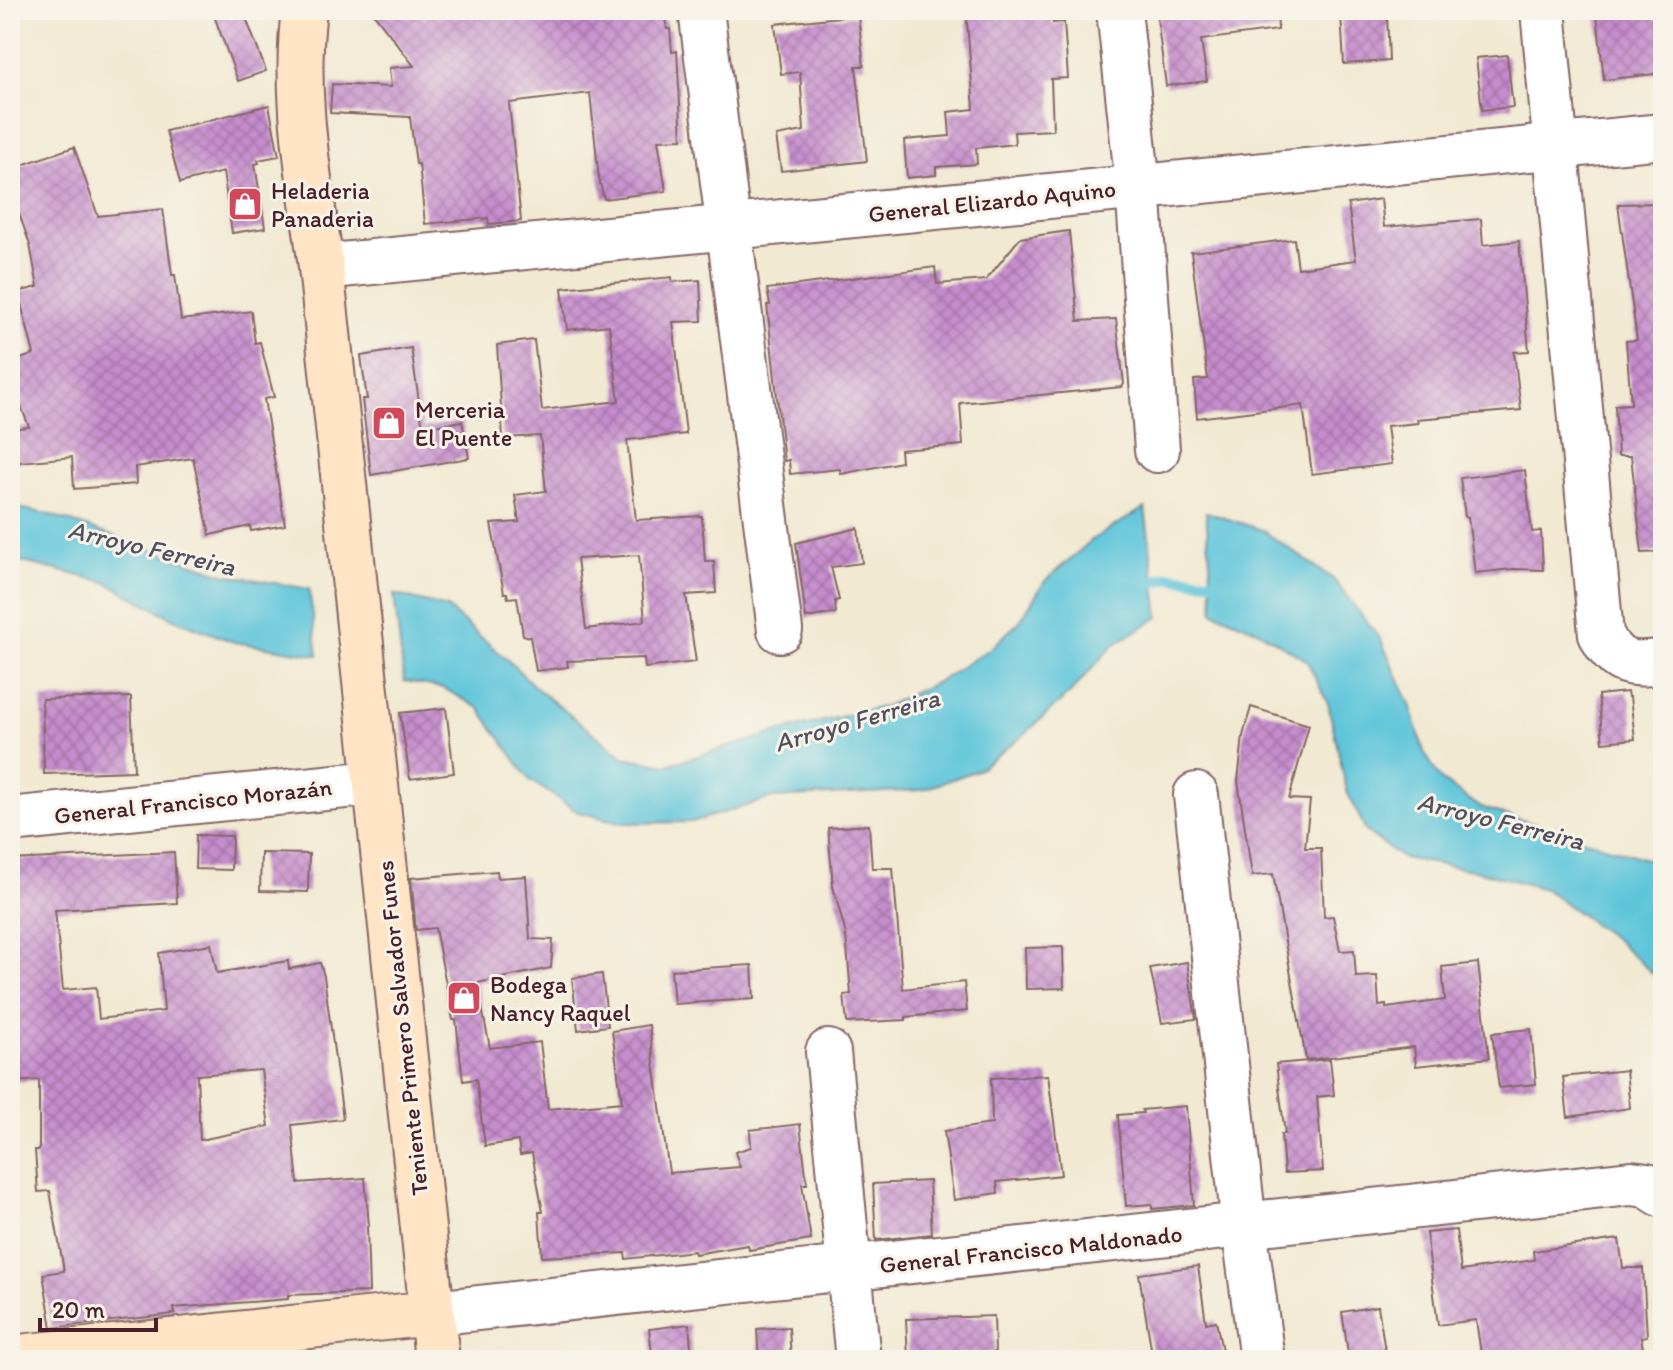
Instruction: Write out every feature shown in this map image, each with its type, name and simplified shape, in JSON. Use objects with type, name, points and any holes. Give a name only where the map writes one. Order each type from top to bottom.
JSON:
[{"type":"street","name":"Teniente Primero Salvador Funes","points":[[304,10],[300,100],[321,267],[437,1360]]},
{"type":"street","points":[[701,10],[780,630]]},
{"type":"street","points":[[1119,10],[1138,187],[1157,450]]},
{"type":"street","points":[[1543,10],[1601,634],[1610,652],[1623,662],[1653,663]]},
{"type":"street","name":"General Elizardo Aquino","points":[[321,267],[1663,136]]},
{"type":"street","name":"General Francisco Morazán","points":[[10,820],[375,783]]},
{"type":"street","points":[[1196,795],[1262,1360]]},
{"type":"street","points":[[828,1052],[858,1360]]},
{"type":"street","name":"General Francisco Maldonado","points":[[432,1313],[1244,1226],[1647,1189]]},
{"type":"street","points":[[10,1358],[432,1313]]},
{"type":"water","points":[[10,506],[51,515],[223,574],[309,589],[318,655],[234,642],[174,619],[106,582],[10,559]]},
{"type":"water","points":[[1145,508],[1159,617],[1113,645],[1070,693],[1019,739],[977,770],[922,790],[772,798],[692,822],[623,823],[578,812],[530,780],[479,708],[443,688],[404,681],[394,594],[447,608],[535,687],[623,757],[667,765],[782,731],[886,706],[941,680],[991,648],[1020,621],[1045,581],[1093,539]]},
{"type":"water","points":[[1206,512],[1262,530],[1333,579],[1381,640],[1410,704],[1424,752],[1441,780],[1480,807],[1663,867],[1663,983],[1616,940],[1545,889],[1479,871],[1402,858],[1367,832],[1347,792],[1328,703],[1307,661],[1257,630],[1214,612]]},
{"type":"building","points":[[212,10],[243,10],[266,71],[238,81]]},
{"type":"building","points":[[371,10],[664,10],[672,52],[677,51],[682,139],[658,140],[666,191],[604,199],[590,93],[509,103],[521,221],[489,224],[488,218],[425,224],[410,117],[330,113],[332,84],[391,87],[389,68],[414,66]]},
{"type":"building","points":[[966,10],[1051,10],[1053,23],[1064,22],[1068,78],[1051,79],[1053,130],[1014,132],[1015,144],[976,148],[977,164],[936,167],[936,175],[907,178],[904,140],[950,136],[948,112],[974,109]]},
{"type":"building","points":[[1156,10],[1277,10],[1278,30],[1201,40],[1207,81],[1166,86]]},
{"type":"building","points":[[1663,10],[1663,73],[1604,80],[1597,15]]},
{"type":"building","points":[[1387,13],[1389,61],[1344,64],[1341,14]]},
{"type":"building","points":[[858,15],[864,66],[856,66],[867,161],[781,171],[776,136],[804,131],[800,72],[781,74],[775,24]]},
{"type":"building","points":[[1507,55],[1513,107],[1482,110],[1476,58]]},
{"type":"building","points":[[269,105],[279,156],[258,160],[259,163],[255,164],[265,228],[232,233],[223,172],[180,183],[166,131]]},
{"type":"building","points":[[74,147],[98,216],[163,209],[181,320],[251,311],[255,343],[260,342],[274,397],[264,399],[285,525],[251,531],[250,526],[210,535],[193,458],[135,467],[136,484],[74,489],[72,457],[10,463],[10,429],[29,427],[10,377],[10,363],[34,354],[18,292],[38,287],[30,245],[10,187],[10,169]]},
{"type":"building","points":[[1381,199],[1384,227],[1481,219],[1483,245],[1519,241],[1529,351],[1514,352],[1521,410],[1417,419],[1418,423],[1387,426],[1392,464],[1312,474],[1303,405],[1197,418],[1194,380],[1208,379],[1191,252],[1294,239],[1298,268],[1356,260],[1348,204]]},
{"type":"building","points":[[1663,203],[1663,552],[1642,553],[1631,456],[1618,456],[1615,405],[1631,404],[1626,341],[1637,340],[1618,204]]},
{"type":"building","points":[[1069,231],[1078,321],[1116,319],[1122,387],[960,403],[963,445],[900,450],[901,462],[841,474],[840,469],[790,474],[789,460],[784,461],[767,289],[935,267],[937,284],[986,280],[1020,238]]},
{"type":"building","points":[[672,277],[672,282],[700,280],[702,321],[673,322],[686,434],[627,440],[636,520],[702,516],[705,561],[714,561],[716,593],[686,595],[696,662],[645,668],[644,658],[567,661],[568,667],[536,671],[530,637],[523,635],[517,597],[508,598],[504,593],[491,524],[519,522],[515,495],[546,491],[540,436],[503,438],[497,345],[534,340],[542,410],[619,401],[609,325],[567,330],[562,288]],"holes":[[[639,555],[645,621],[586,629],[577,559]]]},
{"type":"building","points":[[411,348],[423,428],[462,421],[469,458],[371,475],[362,399],[367,399],[361,356]]},
{"type":"building","points":[[1525,470],[1532,532],[1541,531],[1543,570],[1475,573],[1460,478]]},
{"type":"building","points":[[858,528],[862,563],[831,567],[839,600],[835,601],[836,613],[806,618],[796,543]]},
{"type":"building","points":[[1627,692],[1635,739],[1603,742],[1598,695]]},
{"type":"building","points":[[131,697],[134,771],[44,774],[42,699]]},
{"type":"building","points":[[1251,707],[1309,725],[1289,799],[1310,800],[1305,848],[1321,848],[1324,917],[1333,916],[1340,951],[1354,950],[1356,977],[1377,976],[1379,1006],[1386,1005],[1386,1008],[1445,1000],[1442,967],[1478,963],[1489,1058],[1416,1066],[1414,1047],[1306,1060],[1273,874],[1252,876],[1238,781],[1243,736]]},
{"type":"building","points":[[446,708],[454,773],[410,779],[400,713]]},
{"type":"building","points":[[869,825],[872,868],[893,868],[903,989],[964,982],[967,1011],[906,1017],[906,1020],[847,1023],[844,995],[851,994],[846,935],[833,886],[828,828]]},
{"type":"building","points":[[196,835],[232,836],[231,870],[195,869]]},
{"type":"building","points":[[174,852],[177,903],[55,910],[63,990],[96,987],[99,1019],[164,1011],[159,953],[211,944],[217,973],[288,961],[289,969],[320,963],[343,1119],[292,1125],[298,1183],[365,1178],[369,1292],[288,1295],[288,1299],[174,1308],[175,1314],[52,1328],[43,1274],[64,1271],[50,1191],[38,1192],[35,1150],[39,1150],[39,1080],[13,1082],[10,1054],[10,860]],"holes":[[[261,1070],[269,1126],[200,1140],[197,1075]]]},
{"type":"building","points":[[261,853],[309,854],[308,892],[260,891]]},
{"type":"building","points":[[497,871],[498,878],[526,876],[530,939],[553,940],[551,968],[477,983],[490,1048],[540,1042],[548,1109],[622,1102],[612,1031],[649,1025],[669,1173],[740,1167],[735,1152],[751,1147],[750,1130],[800,1124],[807,1184],[802,1184],[811,1240],[749,1250],[748,1245],[695,1254],[694,1251],[626,1259],[625,1253],[542,1257],[539,1212],[543,1212],[532,1153],[520,1155],[518,1141],[485,1146],[476,1079],[463,1081],[456,1020],[453,1020],[435,928],[416,930],[411,878]]},
{"type":"building","points":[[1063,947],[1064,988],[1026,989],[1025,948]]},
{"type":"building","points":[[1187,962],[1196,1019],[1162,1023],[1150,968]]},
{"type":"building","points":[[752,965],[754,999],[674,1004],[671,970]]},
{"type":"building","points":[[602,974],[608,1026],[578,1030],[572,978]]},
{"type":"building","points":[[1531,1029],[1536,1084],[1499,1088],[1492,1033]]},
{"type":"building","points":[[1330,1059],[1334,1095],[1317,1097],[1323,1171],[1284,1173],[1281,1134],[1285,1134],[1276,1064]]},
{"type":"building","points":[[1626,1070],[1630,1108],[1568,1117],[1563,1077]]},
{"type":"building","points":[[1048,1075],[1061,1175],[997,1182],[998,1193],[954,1200],[944,1131],[992,1124],[991,1078]]},
{"type":"building","points":[[1186,1106],[1194,1205],[1152,1209],[1152,1204],[1126,1206],[1118,1115]]},
{"type":"building","points":[[929,1181],[932,1234],[876,1240],[873,1184]]},
{"type":"building","points":[[1456,1230],[1461,1271],[1534,1260],[1533,1251],[1619,1239],[1623,1268],[1643,1268],[1647,1336],[1641,1337],[1645,1360],[1482,1360],[1476,1320],[1438,1325],[1426,1233]]},
{"type":"building","points":[[1198,1266],[1206,1323],[1216,1321],[1224,1360],[1153,1360],[1139,1274]]},
{"type":"building","points":[[1378,1306],[1386,1357],[1349,1360],[1342,1312]]},
{"type":"building","points":[[994,1316],[995,1353],[908,1357],[906,1319]]},
{"type":"building","points":[[689,1324],[692,1358],[653,1360],[649,1329]]},
{"type":"building","points":[[789,1327],[791,1360],[759,1360],[757,1329]]},
{"type":"waterway","name":"Arroyo Ferreira","points":[[1141,585],[1169,577],[1225,583]]},
{"type":"place","name":"Heladeria Panaderia","points":[[245,204]]},
{"type":"place","name":"Merceria El Puente","points":[[389,423]]},
{"type":"place","name":"Bodega Nancy Raquel","points":[[464,998]]}]
